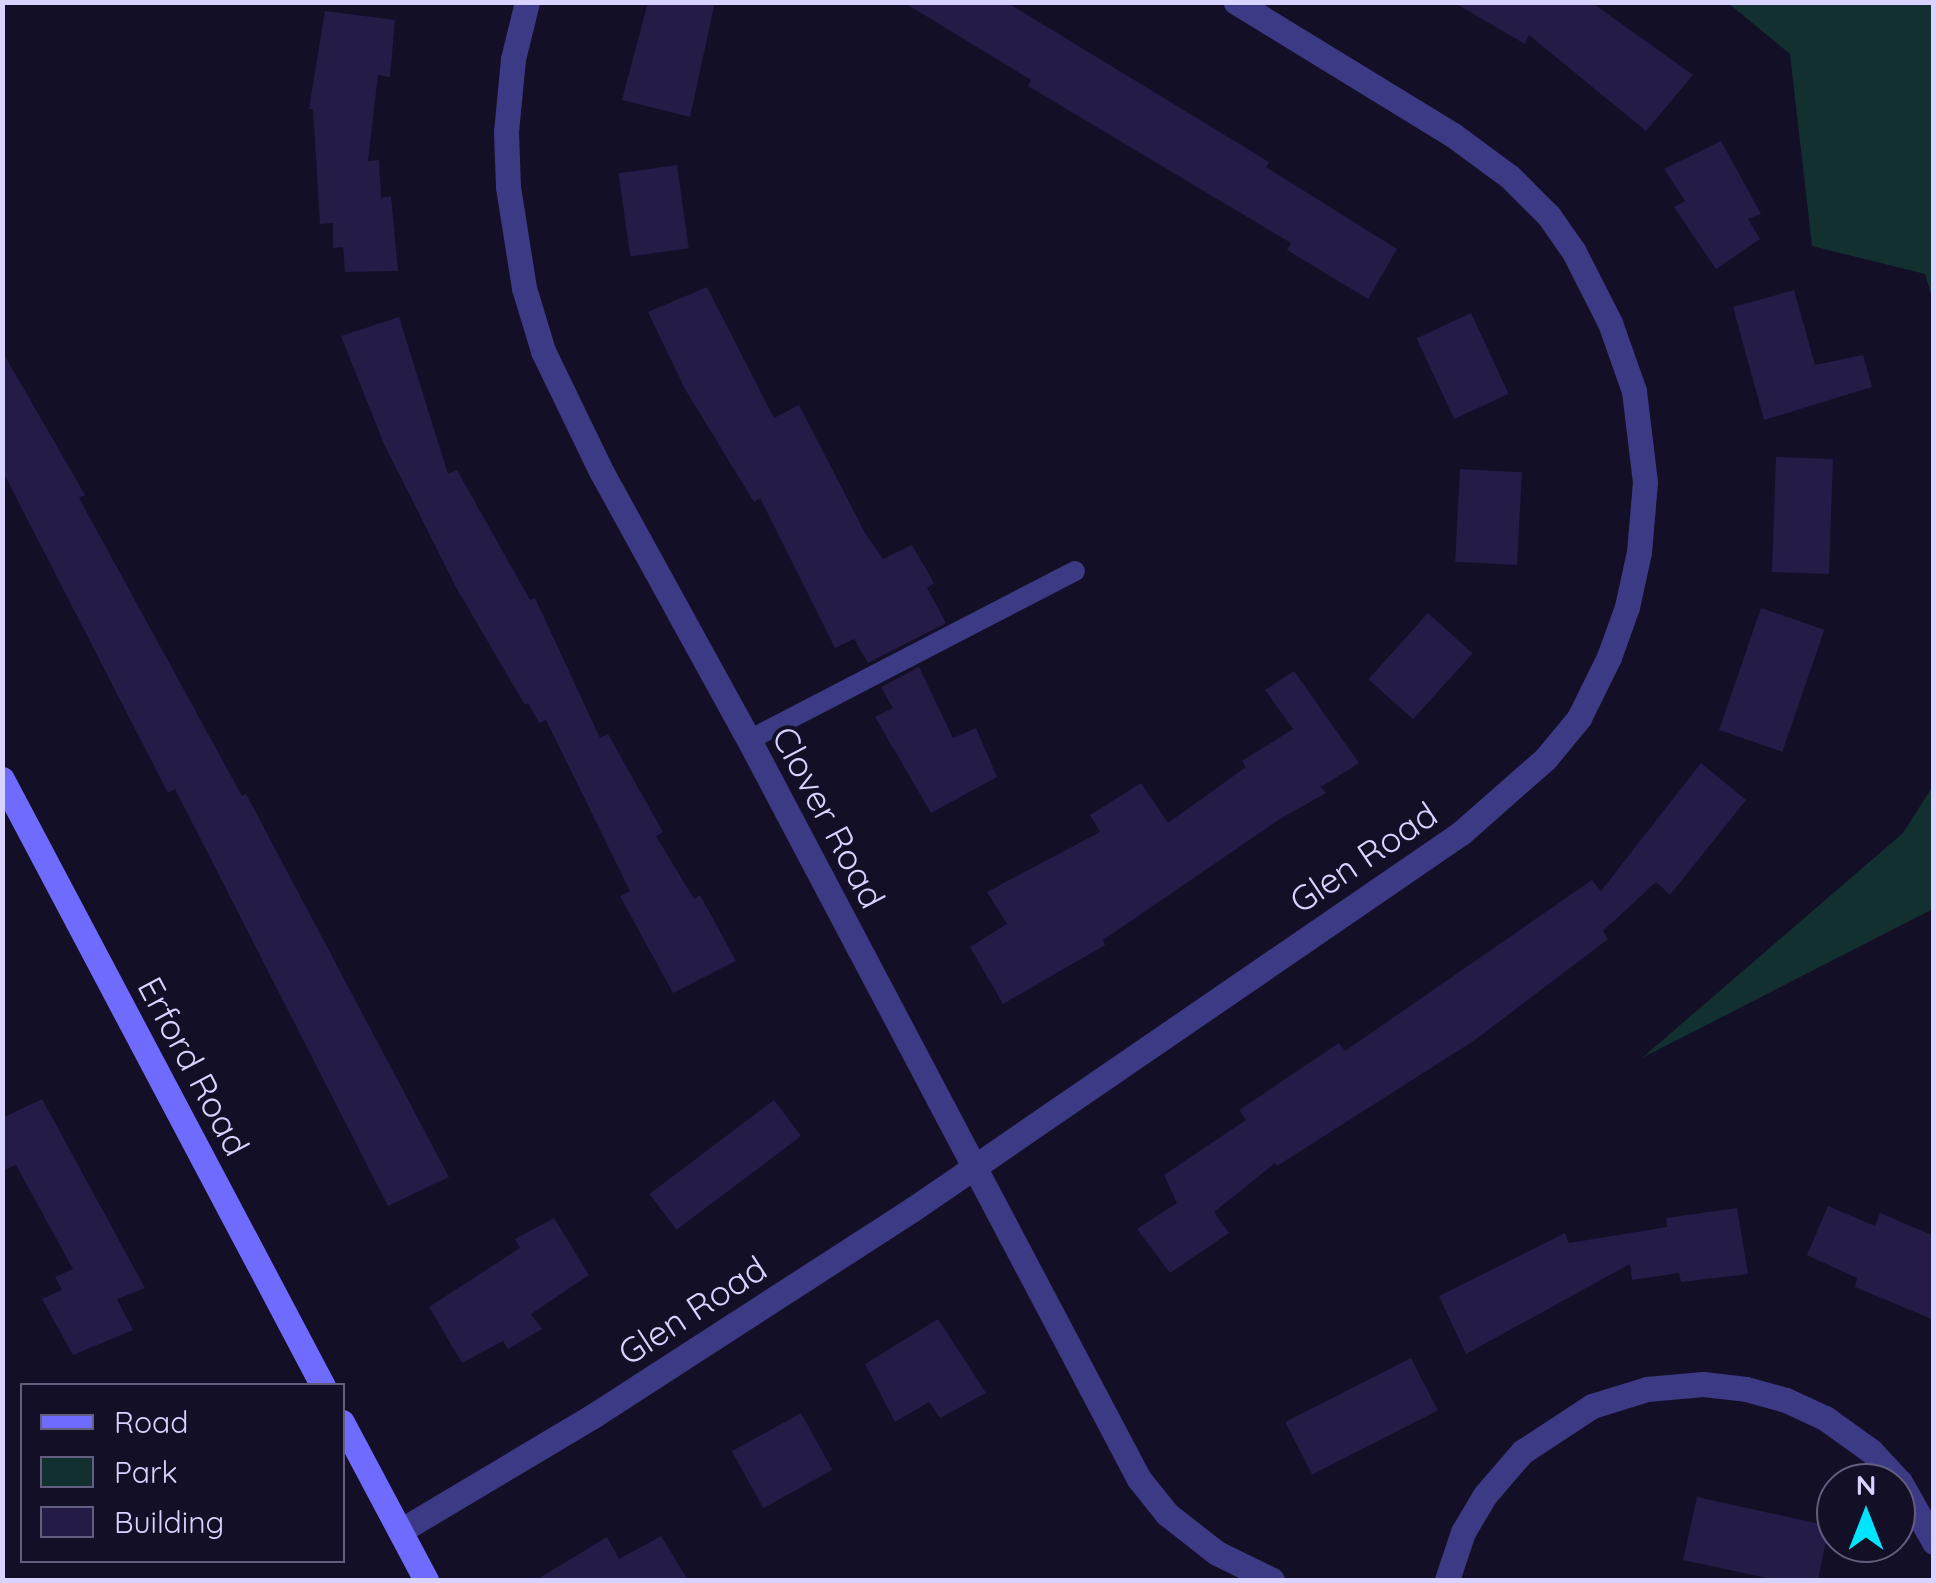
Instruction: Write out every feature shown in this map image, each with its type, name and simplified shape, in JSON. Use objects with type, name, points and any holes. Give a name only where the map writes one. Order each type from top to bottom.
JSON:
[{"type":"street","name":"Clover Road","points":[[527,2],[513,59],[506,132],[518,254],[538,335],[601,470],[749,740],[1138,1478],[1167,1514],[1217,1554],[1272,1580]]},
{"type":"street","name":"Glen Road","points":[[400,1531],[596,1414],[972,1167],[1502,801],[1546,758],[1579,718],[1610,658],[1627,606],[1639,552],[1645,482],[1642,432],[1634,391],[1610,323],[1574,252],[1549,216],[1510,177],[1453,135],[1236,2]]},
{"type":"street","name":"Erford Road","points":[[5,788],[321,1383]]},
{"type":"street","points":[[1448,1580],[1463,1532],[1484,1495],[1522,1452],[1592,1406],[1647,1389],[1703,1384],[1760,1392],[1825,1418],[1871,1451],[1900,1482],[1934,1542]]},
{"type":"street","points":[[345,1428],[426,1580]]},
{"type":"lane","points":[[749,740],[1075,572]]},
{"type":"green space","points":[[1728,3],[1933,3],[1933,300],[1925,274],[1812,246],[1790,54]]},
{"type":"green space","points":[[1933,786],[1933,909],[1642,1058],[1903,833]]},
{"type":"building","points":[[648,2],[715,2],[690,117],[622,100]]},
{"type":"building","points":[[903,2],[1006,2],[1269,162],[1266,167],[1397,249],[1368,299],[1287,250],[1291,243],[1028,86],[1031,80]]},
{"type":"building","points":[[1453,2],[1591,2],[1693,75],[1646,131],[1529,35],[1525,44]]},
{"type":"building","points":[[325,11],[395,20],[390,77],[378,75],[368,161],[379,160],[381,198],[391,196],[398,271],[345,272],[343,247],[333,248],[333,223],[320,224],[313,109],[309,109]]},
{"type":"building","points":[[1721,141],[1761,214],[1748,219],[1760,239],[1716,269],[1674,207],[1685,201],[1664,169]]},
{"type":"building","points":[[677,165],[689,248],[630,256],[619,173]]},
{"type":"building","points":[[707,287],[774,418],[799,405],[865,533],[883,559],[912,545],[934,583],[927,588],[946,623],[868,663],[854,639],[835,648],[760,498],[754,502],[685,389],[648,312]]},
{"type":"building","points":[[1794,290],[1815,365],[1863,355],[1872,387],[1764,420],[1733,307]]},
{"type":"building","points":[[1471,313],[1509,394],[1454,419],[1417,338]]},
{"type":"building","points":[[399,317],[448,474],[457,470],[530,600],[535,598],[600,738],[608,734],[663,832],[656,836],[694,899],[700,895],[736,961],[673,993],[620,896],[630,891],[546,720],[539,723],[528,703],[525,705],[457,589],[384,444],[341,336]]},
{"type":"building","points":[[2,351],[85,495],[79,498],[242,796],[246,794],[449,1177],[388,1206],[175,789],[168,793],[2,470]]},
{"type":"building","points":[[1776,457],[1833,459],[1829,574],[1772,572]]},
{"type":"building","points":[[1460,469],[1522,472],[1517,565],[1455,562]]},
{"type":"building","points":[[1761,608],[1824,630],[1782,752],[1719,730]]},
{"type":"building","points":[[1428,613],[1473,653],[1413,719],[1368,679]]},
{"type":"building","points":[[919,667],[953,738],[976,728],[997,777],[931,813],[875,717],[893,708],[881,687]]},
{"type":"building","points":[[1294,671],[1359,763],[1321,787],[1326,793],[1280,819],[1103,940],[1105,945],[1003,1004],[970,947],[1007,924],[987,892],[1100,832],[1090,815],[1141,783],[1168,823],[1246,767],[1242,761],[1293,729],[1265,690]]},
{"type":"building","points":[[1701,763],[1746,800],[1670,895],[1656,882],[1603,931],[1608,939],[1475,1040],[1277,1166],[1275,1163],[1214,1212],[1229,1233],[1170,1273],[1137,1229],[1177,1203],[1164,1175],[1246,1120],[1239,1110],[1339,1043],[1345,1051],[1592,880],[1601,891]]},
{"type":"building","points":[[42,1099],[145,1288],[117,1299],[133,1330],[73,1355],[42,1299],[62,1290],[55,1277],[73,1269],[16,1165],[2,1171],[2,1118]]},
{"type":"building","points":[[774,1100],[801,1136],[676,1230],[649,1194]]},
{"type":"building","points":[[1828,1206],[1875,1226],[1880,1213],[1934,1236],[1934,1320],[1855,1287],[1857,1278],[1807,1255]]},
{"type":"building","points":[[1737,1208],[1748,1274],[1681,1282],[1679,1273],[1632,1280],[1630,1264],[1466,1354],[1439,1296],[1565,1233],[1569,1243],[1667,1227],[1666,1218]]},
{"type":"building","points":[[554,1218],[589,1275],[531,1314],[542,1329],[508,1349],[503,1341],[462,1363],[429,1307],[520,1248],[515,1239]]},
{"type":"building","points":[[938,1319],[986,1393],[940,1418],[929,1402],[895,1422],[865,1364]]},
{"type":"building","points":[[1411,1358],[1438,1411],[1312,1475],[1285,1422]]},
{"type":"building","points":[[801,1413],[833,1470],[763,1508],[732,1451]]},
{"type":"building","points":[[1697,1497],[1816,1523],[1816,1563],[1821,1563],[1818,1580],[1776,1580],[1683,1560]]},
{"type":"building","points":[[661,1536],[688,1580],[536,1580],[607,1537],[619,1559]]}]
